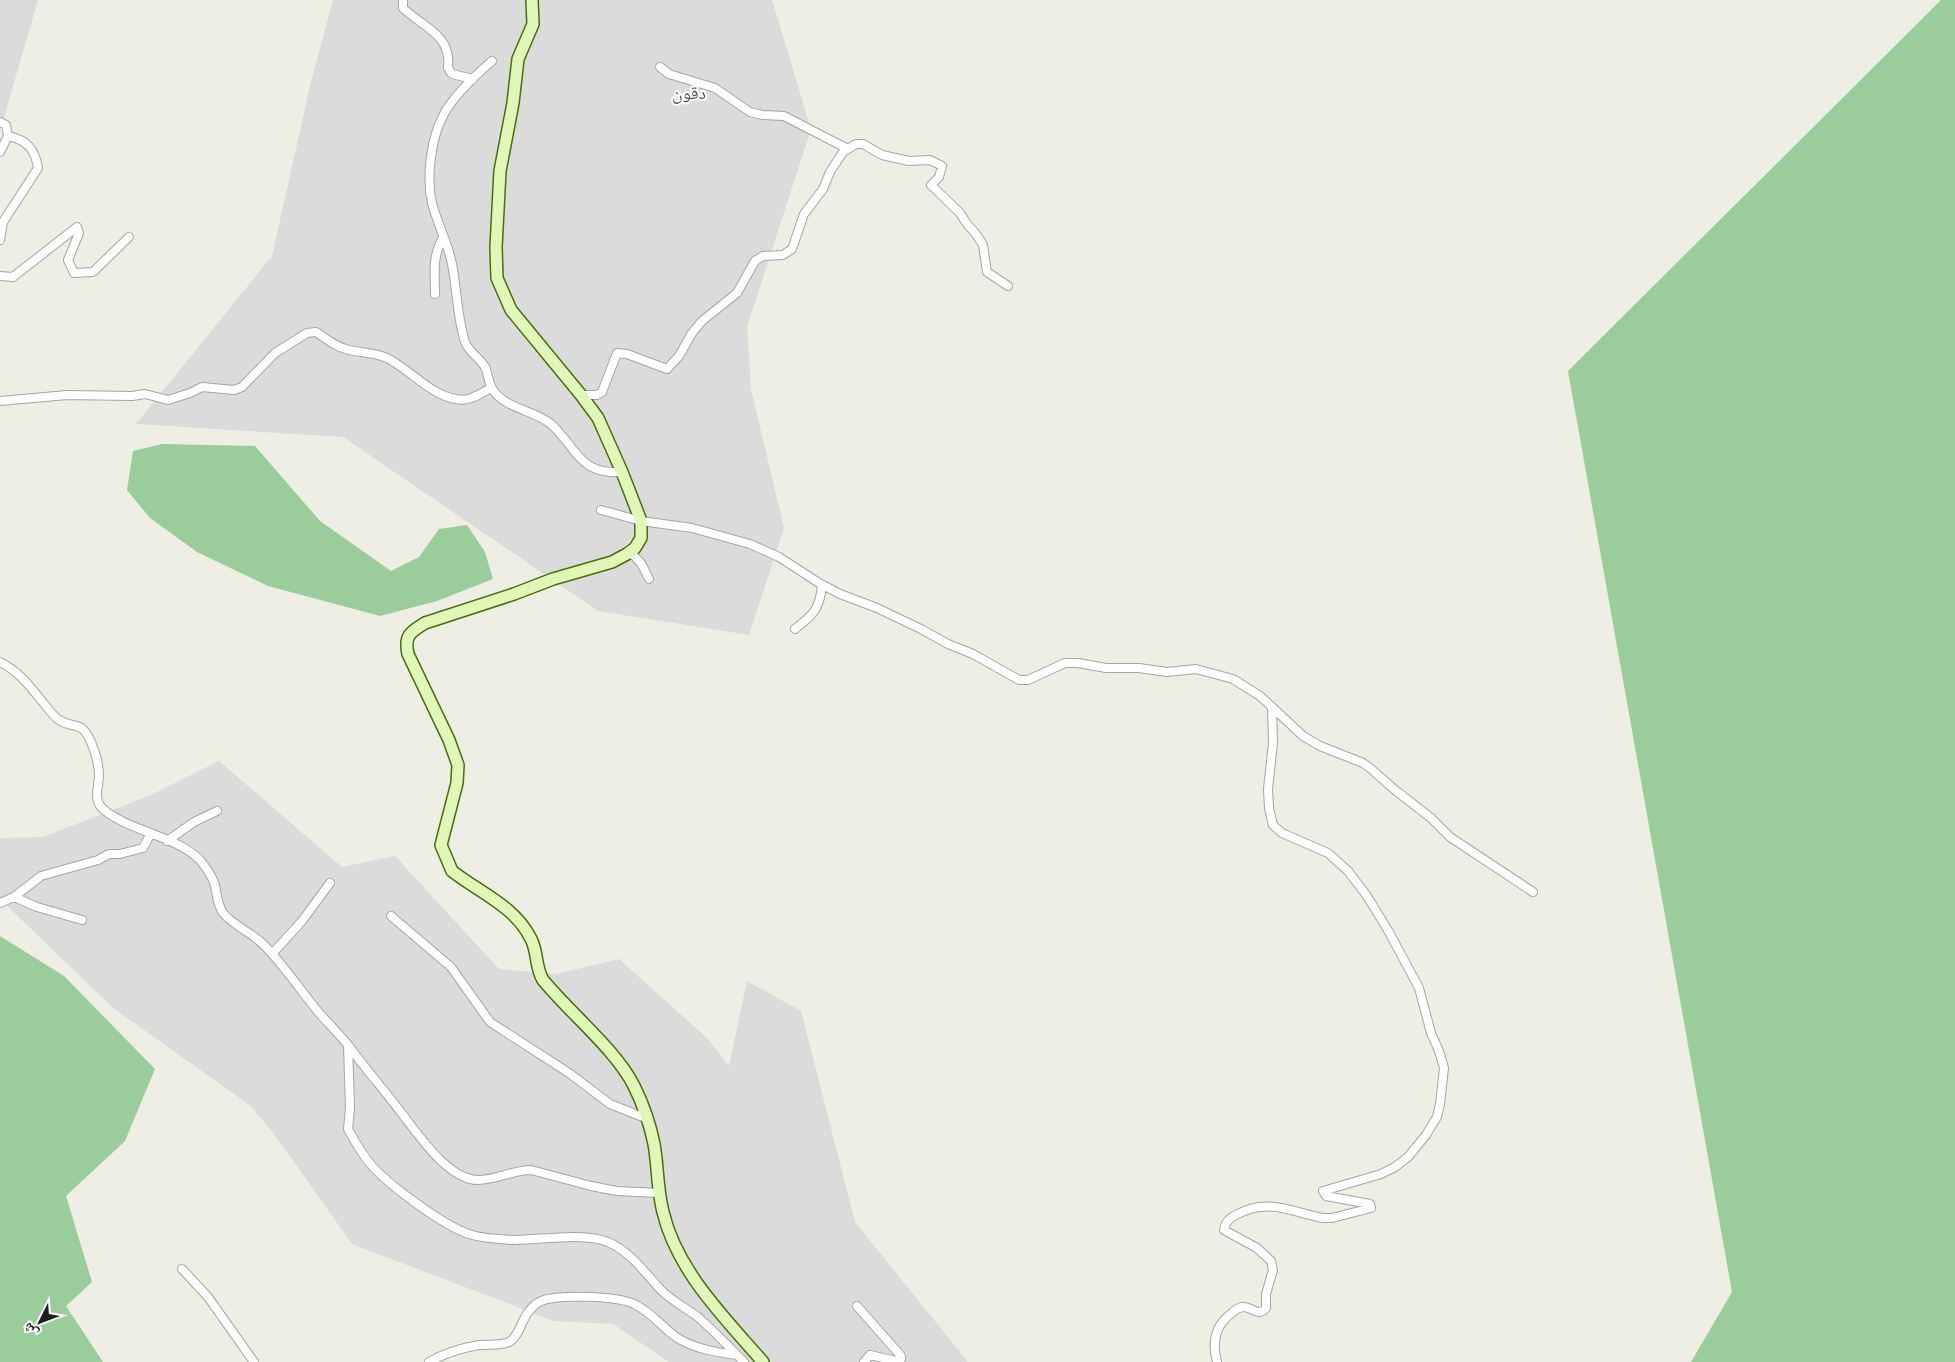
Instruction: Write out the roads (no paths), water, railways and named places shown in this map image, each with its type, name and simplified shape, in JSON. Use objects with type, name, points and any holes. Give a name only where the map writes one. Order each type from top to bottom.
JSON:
[{"type":"main road","points":[[532,0],[533,24],[518,60],[513,103],[500,171],[496,247],[497,278],[511,310],[598,418],[641,521],[641,538],[635,548],[612,562],[553,579],[514,594],[425,623],[413,630],[406,644],[408,654],[449,740],[458,765],[457,783],[441,845],[446,861],[452,871],[514,914],[523,924],[536,951],[539,973],[543,980],[624,1068],[641,1099],[648,1119],[654,1144],[659,1193],[668,1227],[690,1275],[763,1362]]},
{"type":"street","points":[[403,0],[403,8],[411,17],[428,26],[443,42],[449,56],[448,68],[452,74],[473,79]]},
{"type":"street","points":[[492,60],[473,79],[444,114],[435,138],[430,179],[431,200],[452,263],[456,298],[466,343],[473,355],[485,366],[491,388],[502,398],[551,424],[583,462],[595,469],[608,473],[622,472]]},
{"type":"street","points":[[660,67],[669,74],[715,88],[750,112],[784,116],[848,149]]},
{"type":"street","points":[[0,122],[6,124],[8,136],[0,152]]},
{"type":"street","points":[[0,240],[3,222],[38,168],[36,155],[27,145],[19,138],[8,136]]},
{"type":"street","points":[[581,395],[597,395],[602,392],[617,353],[627,354],[667,369],[680,356],[692,333],[702,321],[737,293],[755,262],[763,256],[783,255],[792,250],[804,214],[823,189],[843,152],[856,144],[863,144],[882,155],[909,161],[930,160],[942,166],[939,177],[931,185],[960,212],[976,234],[983,245],[987,272],[1008,286]]},
{"type":"street","points":[[0,276],[12,277],[77,227],[79,233],[68,260],[74,273],[93,272],[129,237]]},
{"type":"street","points":[[435,294],[434,262],[438,246],[443,238]]},
{"type":"street","points":[[0,401],[67,395],[132,396],[144,394],[168,400],[202,387],[234,390],[242,387],[275,353],[306,333],[316,332],[337,346],[388,358],[441,395],[454,399],[469,400],[491,388]]},
{"type":"street","points":[[601,510],[641,521],[692,528],[750,544],[779,558],[822,585],[877,608],[948,644],[973,654],[1019,680],[1028,680],[1065,662],[1106,668],[1139,668],[1167,672],[1196,668],[1232,679],[1260,696],[1303,736],[1320,746],[1363,763],[1431,818],[1450,837],[1533,892]]},
{"type":"street","points":[[630,552],[641,563],[649,580]]},
{"type":"street","points":[[795,630],[812,616],[821,600],[822,585]]},
{"type":"street","points":[[0,662],[26,681],[51,713],[60,720],[79,725],[86,731],[98,767],[97,798],[101,807],[124,821],[184,848],[199,859],[210,873],[214,883],[218,906],[224,914],[237,926],[263,944],[293,977],[319,1013],[348,1045],[421,1138],[451,1169],[464,1177],[478,1180],[521,1170],[531,1170],[617,1191],[659,1193]]},
{"type":"street","points":[[1217,1362],[1214,1339],[1218,1327],[1229,1315],[1240,1308],[1245,1307],[1257,1312],[1264,1311],[1266,1308],[1266,1294],[1273,1270],[1271,1261],[1264,1254],[1224,1230],[1226,1223],[1234,1216],[1247,1210],[1270,1205],[1323,1218],[1340,1216],[1371,1208],[1370,1204],[1326,1196],[1323,1190],[1381,1174],[1395,1167],[1408,1157],[1426,1135],[1437,1117],[1444,1074],[1442,1060],[1431,1033],[1419,988],[1379,914],[1339,861],[1328,853],[1282,833],[1273,825],[1268,808],[1273,743],[1272,707]]},
{"type":"street","points":[[168,841],[194,822],[217,811]]},
{"type":"street","points":[[0,903],[14,898],[40,876],[98,860],[109,854],[120,854],[143,848],[151,833]]},
{"type":"street","points":[[272,954],[302,921],[330,883]]},
{"type":"street","points":[[14,898],[82,920]]},
{"type":"street","points":[[391,916],[451,968],[490,1022],[569,1073],[610,1104],[648,1119]]},
{"type":"street","points":[[348,1045],[350,1108],[348,1129],[372,1166],[384,1178],[438,1218],[456,1229],[472,1235],[512,1240],[583,1237],[597,1239],[614,1245],[630,1257],[672,1299],[708,1326],[744,1362]]},
{"type":"street","points":[[182,1269],[208,1297],[254,1362]]},
{"type":"street","points":[[429,1362],[450,1351],[477,1345],[505,1344],[511,1341],[529,1311],[540,1302],[559,1298],[606,1296],[637,1305],[676,1337],[691,1345],[713,1352],[737,1355]]},
{"type":"street","points":[[857,1306],[901,1356],[901,1359],[896,1361],[870,1356],[864,1362]]},
{"type":"district","name":"دقون","points":[[689,93]]}]
